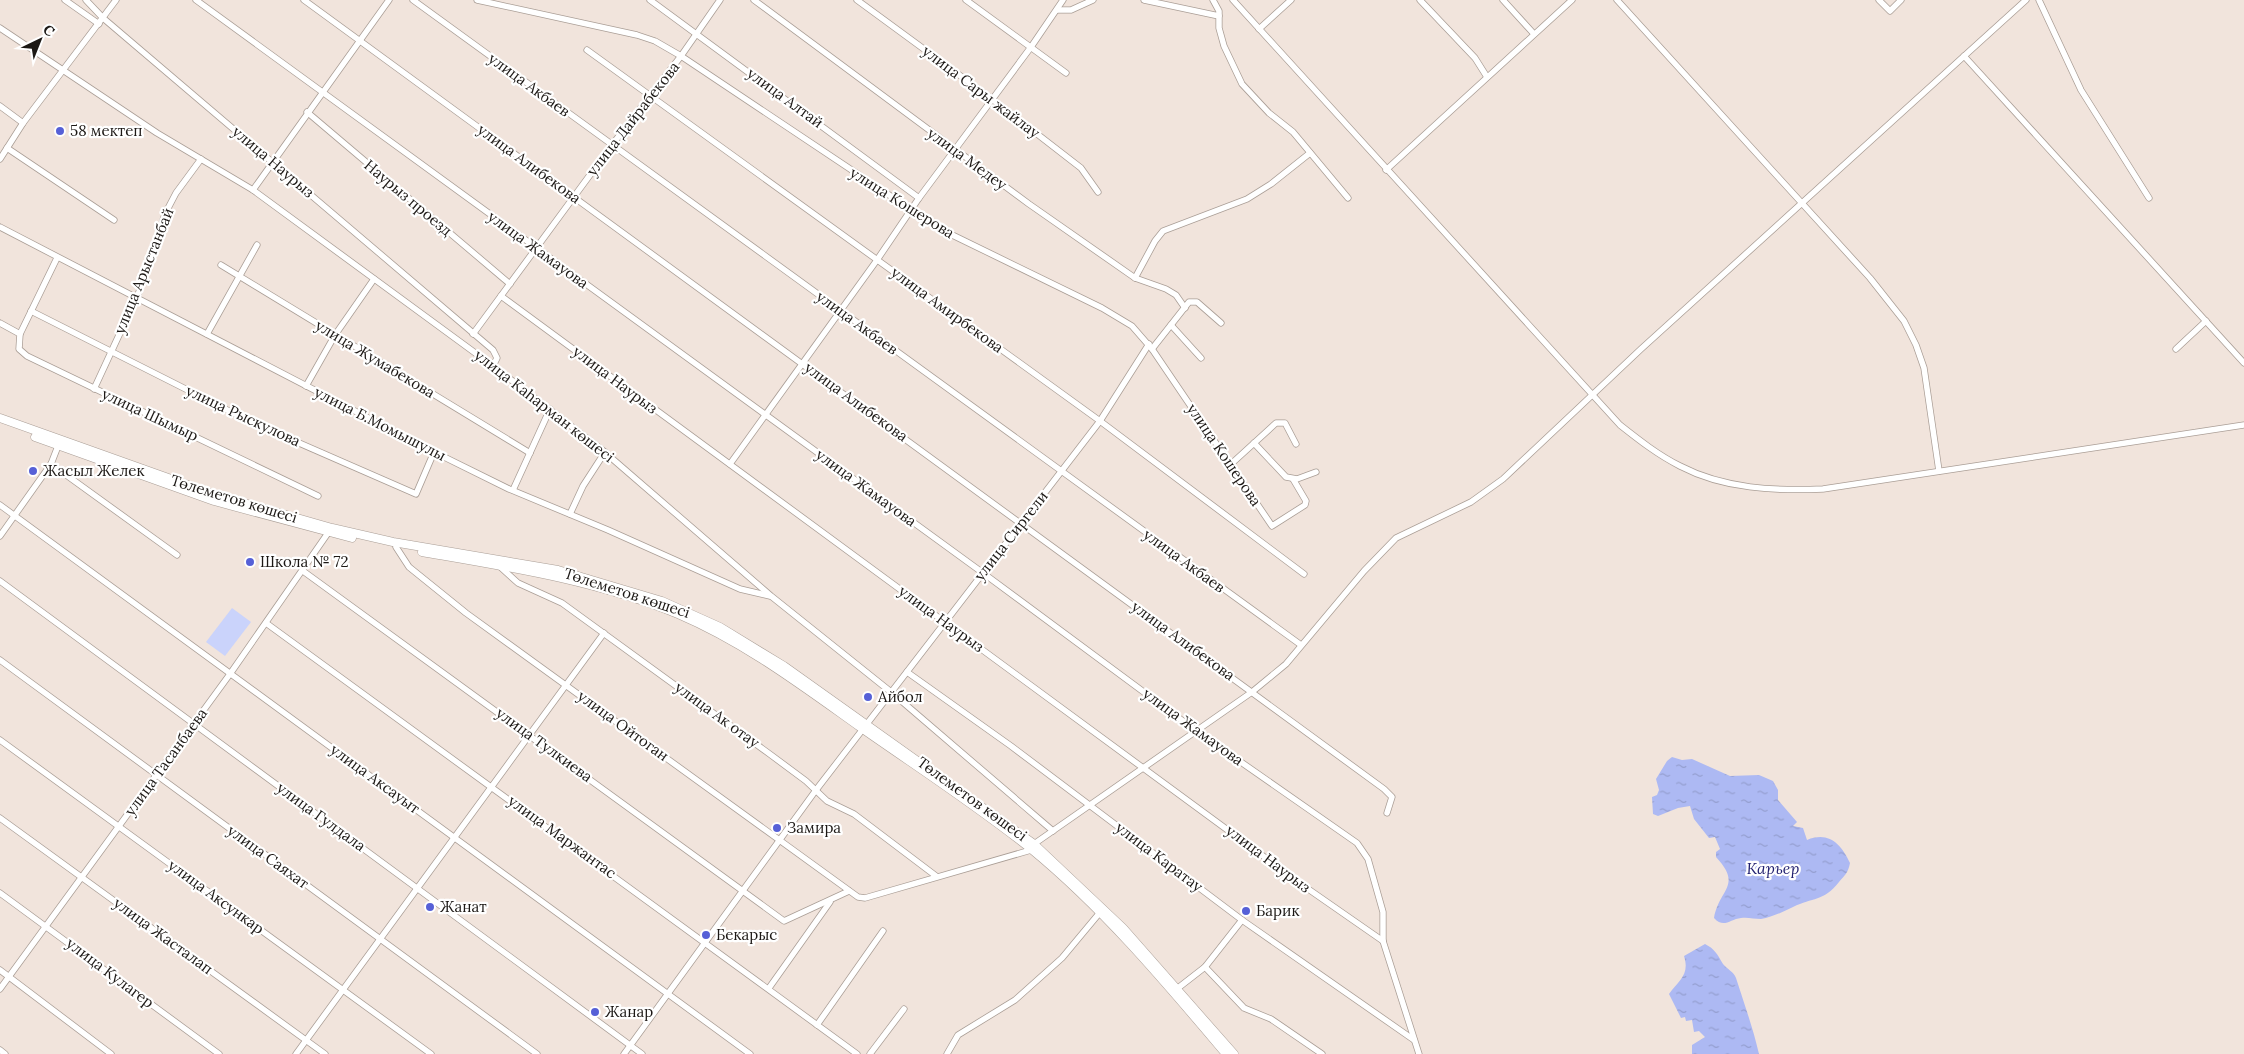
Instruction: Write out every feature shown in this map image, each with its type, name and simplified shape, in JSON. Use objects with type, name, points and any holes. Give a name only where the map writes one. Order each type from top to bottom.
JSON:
[{"type":"main road","name":"Төлеметов көшесі","points":[[0,418],[216,495],[323,526],[497,562]]},
{"type":"main road","name":"Төлеметов көшесі","points":[[0,423],[58,446],[206,499],[328,533],[396,547],[558,570],[604,583],[687,611],[761,650],[1033,847],[1101,911],[1178,988],[1234,1054]]},
{"type":"main road","name":"Төлеметов көшесі","points":[[1101,911],[1226,1054]]},
{"type":"street","points":[[65,0],[99,24]]},
{"type":"street","name":"улица Наурыз","points":[[86,0],[103,18],[493,350],[497,358],[493,366]]},
{"type":"street","points":[[0,159],[23,123],[116,0]]},
{"type":"street","name":"улица Жамауова","points":[[196,0],[983,573],[1195,730],[1357,843],[1363,850],[1383,912],[1383,941],[1419,1054]]},
{"type":"street","name":"улица Алибекова","points":[[304,0],[1022,523],[1388,793],[1392,797],[1387,814]]},
{"type":"street","points":[[253,190],[268,172],[273,161],[307,112],[389,0]]},
{"type":"street","name":"улица Акбаев","points":[[413,0],[1301,645]]},
{"type":"street","name":"улица Кошерова","points":[[477,0],[637,35],[656,41],[940,229],[1102,308],[1132,326],[1151,346],[1270,525],[1274,526],[1305,505],[1306,501],[1293,479]]},
{"type":"street","name":"улица Алтай","points":[[650,0],[919,198]]},
{"type":"street","name":"улица Дайрабекова","points":[[473,334],[612,145],[681,56],[720,0]]},
{"type":"street","name":"улица Медеу","points":[[754,0],[955,150],[1134,278],[1166,289],[1176,295],[1185,308]]},
{"type":"street","name":"улица Сары жайлау","points":[[857,0],[992,99],[1081,168],[1098,192]]},
{"type":"street","points":[[966,0],[1066,74]]},
{"type":"street","points":[[730,464],[877,260],[910,210],[1031,47],[1063,0]]},
{"type":"street","points":[[1057,10],[1071,10],[1093,0]]},
{"type":"street","points":[[1144,0],[1219,16]]},
{"type":"street","points":[[1213,0],[1218,5],[1219,28],[1224,46],[1242,84],[1269,114],[1293,132],[1348,198]]},
{"type":"street","points":[[1233,0],[1620,425],[1654,451],[1682,467],[1722,481],[1752,488],[1787,491],[1823,489],[2244,426]]},
{"type":"street","points":[[1259,28],[1291,0]]},
{"type":"street","points":[[1420,0],[1475,58],[1487,77]]},
{"type":"street","points":[[1503,0],[1534,34]]},
{"type":"street","points":[[1386,170],[1572,0]]},
{"type":"street","points":[[1617,0],[1870,278],[1904,321],[1924,368],[1939,471]]},
{"type":"street","points":[[1879,0],[1890,11],[1901,0]]},
{"type":"street","points":[[936,876],[1033,847],[1195,730],[1252,692],[1286,664],[1396,538],[1471,502],[1503,479],[1592,394],[2026,0]]},
{"type":"street","points":[[2038,0],[2081,90],[2149,198]]},
{"type":"street","name":"улица Каһарман көшесі","points":[[0,28],[157,133],[253,190],[493,366],[605,452],[771,596],[891,692],[1053,831]]},
{"type":"street","name":"улица Амирбекова","points":[[587,50],[1100,421],[1231,522],[1304,574]]},
{"type":"street","points":[[1964,56],[2244,363]]},
{"type":"street","points":[[0,106],[23,123]]},
{"type":"street","name":"Наурыз проезд","points":[[307,112],[510,284]]},
{"type":"street","points":[[7,148],[114,220]]},
{"type":"street","points":[[1134,278],[1155,241],[1163,231],[1247,198],[1271,184],[1310,154]]},
{"type":"street","name":"улица Арыстанбай","points":[[94,389],[136,298],[172,200],[200,158]]},
{"type":"street","name":"улица Б.Момышулы","points":[[0,228],[434,452],[513,490],[740,590],[771,596]]},
{"type":"street","points":[[207,334],[258,245]]},
{"type":"street","points":[[0,323],[20,334],[57,258]]},
{"type":"street","name":"улица Жумабекова","points":[[221,265],[530,453]]},
{"type":"street","points":[[306,386],[335,335],[374,279]]},
{"type":"street","name":"улица Наурыз","points":[[501,296],[927,610],[1145,767],[1301,884],[1383,941]]},
{"type":"street","points":[[1185,308],[1189,302],[1197,302],[1221,323]]},
{"type":"street","name":"улица Сиргели","points":[[624,1054],[780,838],[864,726],[1100,421],[1151,346],[1185,308]]},
{"type":"street","name":"улица Рыскулова","points":[[31,311],[251,422],[416,494],[434,452]]},
{"type":"street","points":[[2176,349],[2206,321]]},
{"type":"street","points":[[1170,325],[1201,358]]},
{"type":"street","name":"улица Шымыр","points":[[20,334],[18,343],[21,352],[318,496]]},
{"type":"street","points":[[513,490],[550,410]]},
{"type":"street","points":[[1230,465],[1276,423],[1285,423],[1296,444]]},
{"type":"street","points":[[1254,443],[1286,477],[1293,479],[1316,472]]},
{"type":"street","points":[[0,536],[51,464],[58,446]]},
{"type":"street","points":[[570,514],[583,486],[605,452]]},
{"type":"street","points":[[51,464],[177,555]]},
{"type":"street","name":"улица Аксауыт","points":[[0,505],[750,1054]]},
{"type":"street","name":"улица Тасанбаева","points":[[0,990],[230,674],[328,533]]},
{"type":"street","name":"улица Ойтоган","points":[[396,547],[409,567],[421,579],[780,838],[858,897],[865,898],[936,876]]},
{"type":"street","name":"улица Ак отау","points":[[497,562],[518,583],[562,603],[816,790],[827,801],[854,814],[936,876]]},
{"type":"street","name":"улица Тулкиева","points":[[303,571],[530,734],[784,921],[831,900]]},
{"type":"street","name":"улица Гулдала","points":[[0,581],[642,1054]]},
{"type":"street","name":"улица Маржантас","points":[[266,623],[705,941],[856,1054]]},
{"type":"street","points":[[296,1054],[604,633]]},
{"type":"street","name":"улица Саяхат","points":[[0,660],[537,1054]]},
{"type":"street","name":"улица Каратау","points":[[907,672],[1011,746],[1242,920],[1414,1040]]},
{"type":"street","name":"улица Аксункар","points":[[0,740],[431,1054]]},
{"type":"street","name":"улица Жасталап","points":[[0,818],[325,1054]]},
{"type":"street","points":[[769,988],[831,900],[849,891]]},
{"type":"street","name":"улица Кулагер","points":[[0,893],[219,1054]]},
{"type":"street","points":[[947,1054],[958,1035],[1015,1000],[1062,958],[1101,911]]},
{"type":"street","points":[[1178,988],[1205,967],[1242,920]]},
{"type":"street","points":[[817,1025],[883,931]]},
{"type":"street","points":[[1205,967],[1244,1008],[1271,1019],[1322,1054]]},
{"type":"street","points":[[0,970],[111,1054]]},
{"type":"street","points":[[870,1054],[904,1009]]},
{"type":"street","points":[[0,1050],[5,1054]]},
{"type":"shaded area","points":[[232,608],[251,622],[225,656],[206,642]]},
{"type":"water","name":"Карьер","points":[[1672,757],[1682,760],[1692,759],[1730,776],[1759,775],[1773,781],[1778,790],[1778,800],[1797,822],[1793,826],[1803,828],[1807,840],[1822,837],[1828,838],[1843,850],[1850,863],[1846,874],[1823,896],[1773,916],[1761,919],[1741,918],[1724,923],[1718,921],[1714,918],[1729,881],[1724,867],[1716,857],[1716,852],[1720,849],[1715,837],[1709,838],[1694,819],[1690,806],[1678,808],[1658,816],[1653,814],[1652,797],[1657,795],[1659,790],[1656,779],[1667,761]]},
{"type":"water","points":[[1705,944],[1714,950],[1723,964],[1735,976],[1759,1054],[1692,1054],[1692,1045],[1705,1037],[1699,1031],[1694,1032],[1692,1020],[1686,1021],[1685,1017],[1681,1018],[1669,994],[1685,973],[1684,956]]},
{"type":"place","name":"58 мектеп","points":[[60,131]]},
{"type":"place","name":"Жасыл Желек","points":[[33,471]]},
{"type":"place","name":"Школа № 72","points":[[250,562]]},
{"type":"place","name":"Айбол","points":[[868,697]]},
{"type":"place","name":"Замира","points":[[777,828]]},
{"type":"place","name":"Жанат","points":[[430,907]]},
{"type":"place","name":"Барик","points":[[1246,911]]},
{"type":"place","name":"Бекарыс","points":[[706,935]]},
{"type":"place","name":"Жанар","points":[[595,1012]]}]
